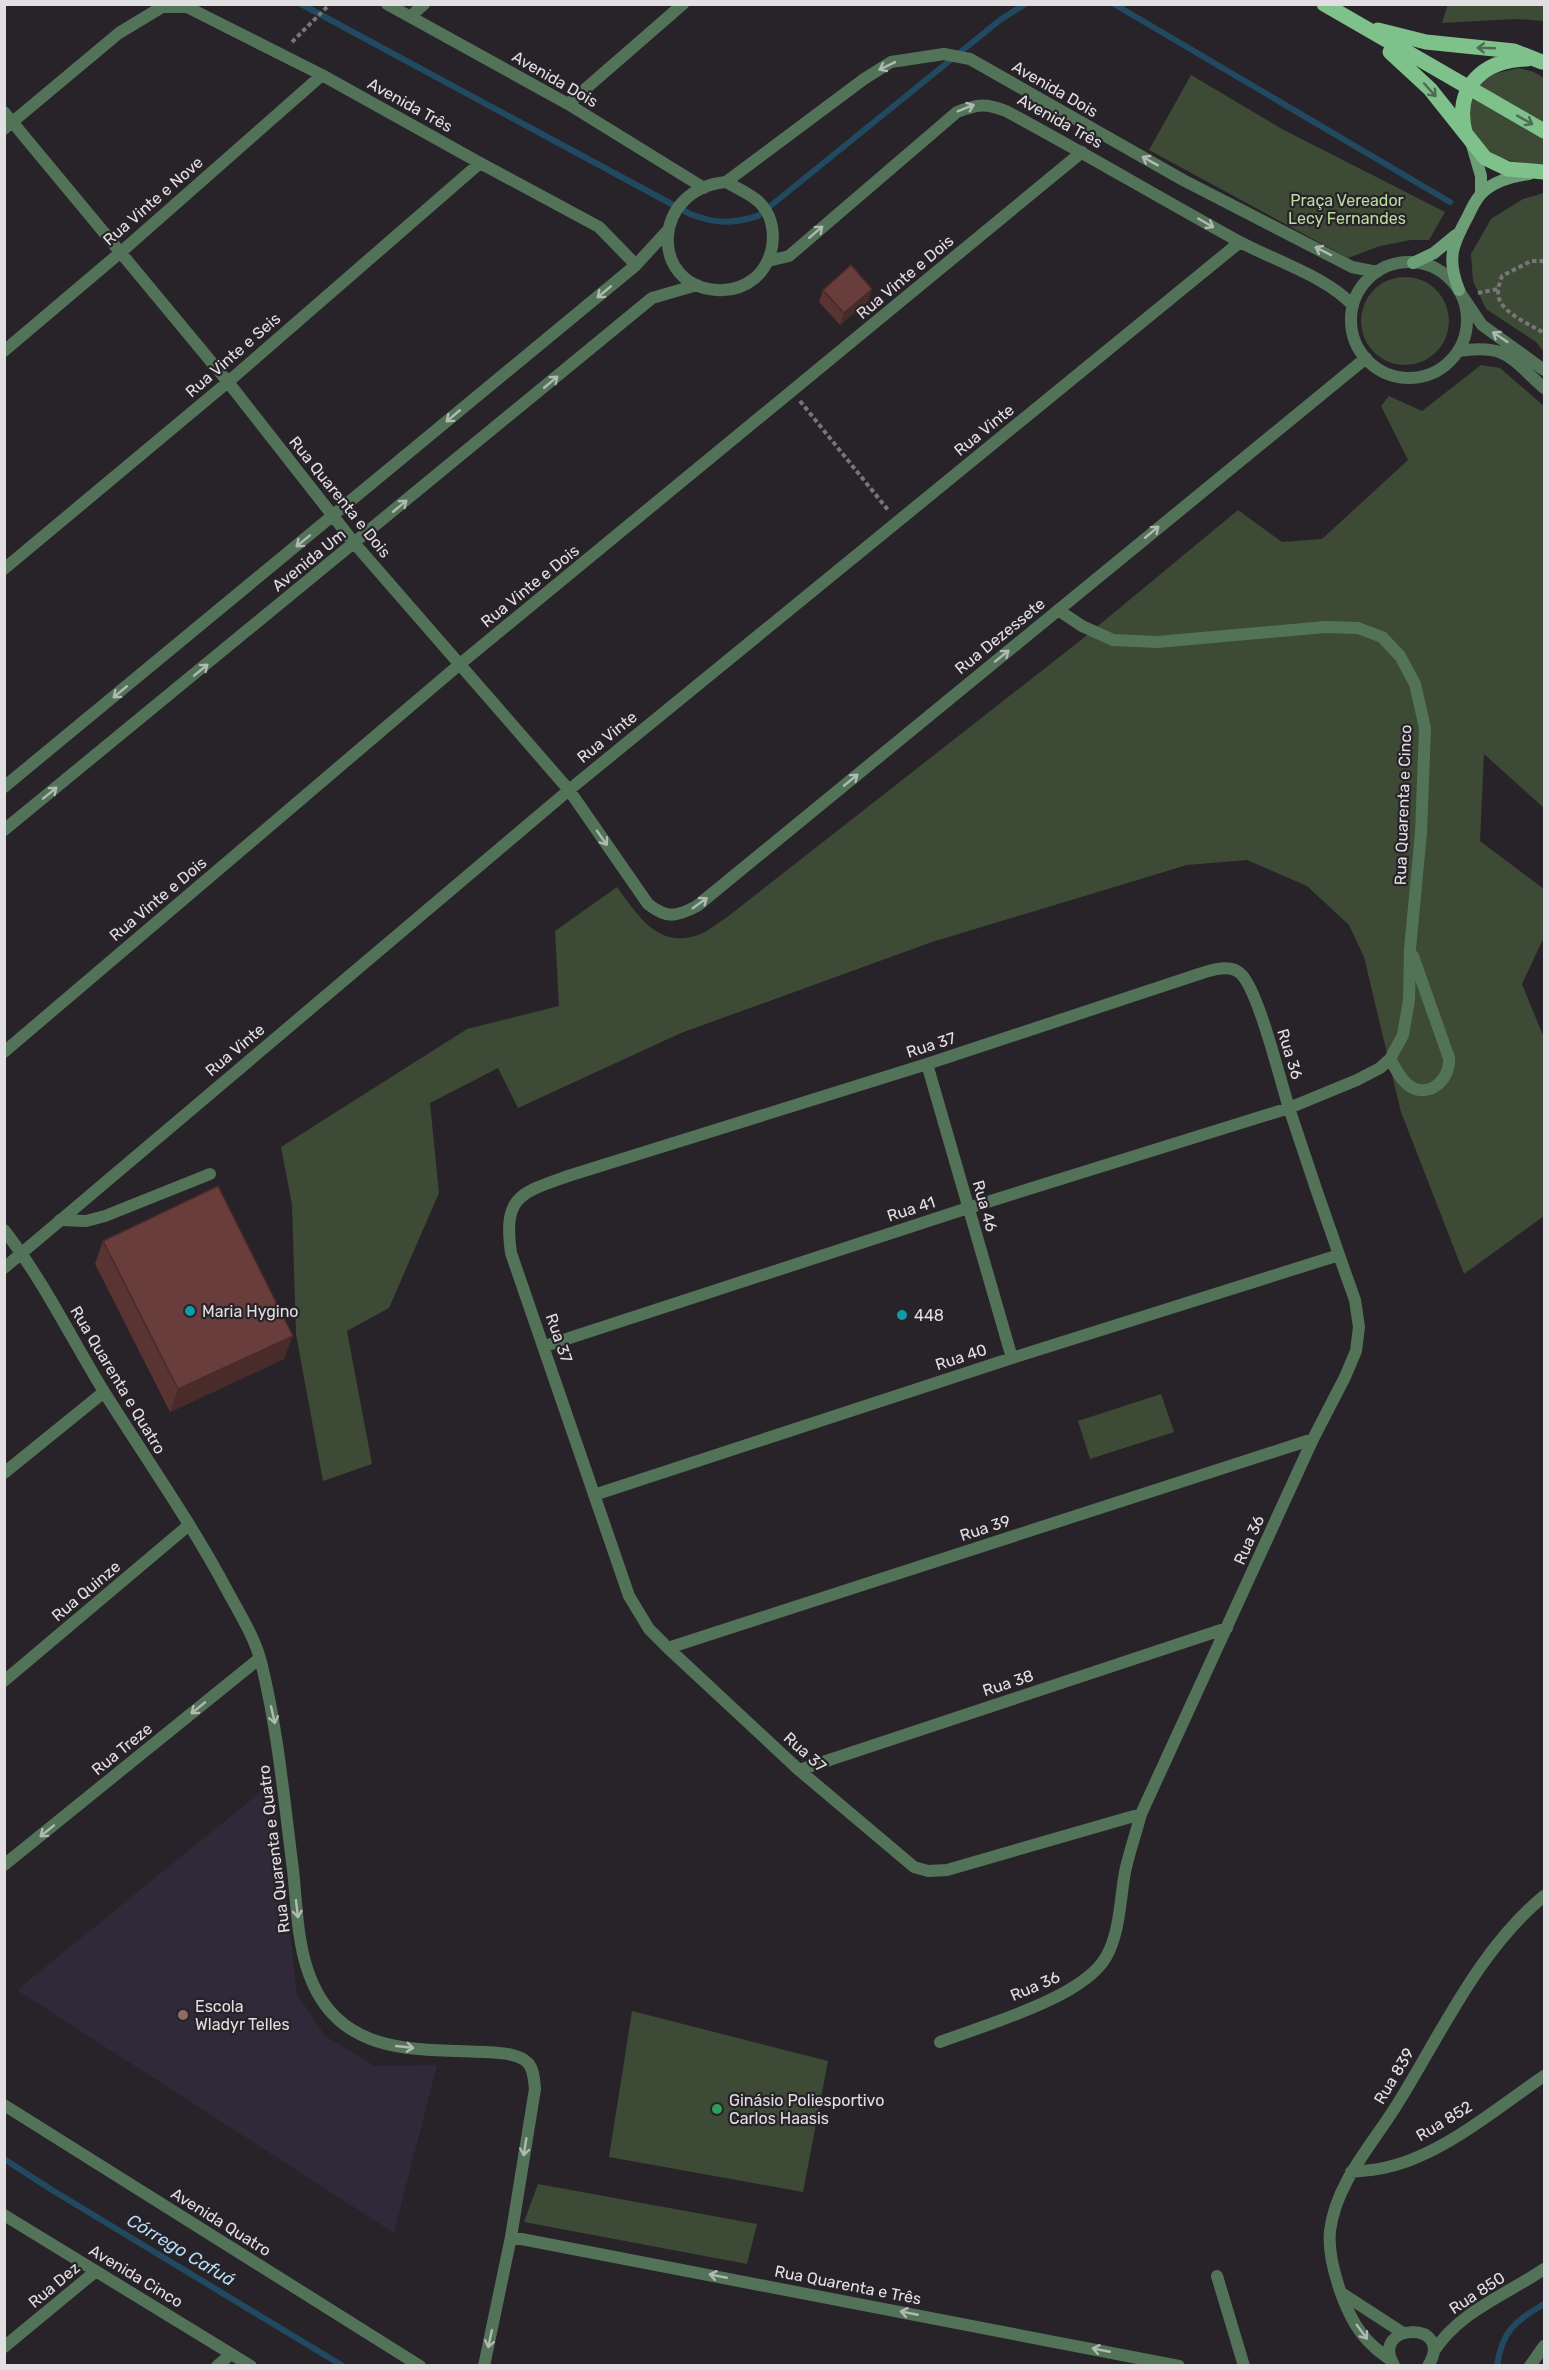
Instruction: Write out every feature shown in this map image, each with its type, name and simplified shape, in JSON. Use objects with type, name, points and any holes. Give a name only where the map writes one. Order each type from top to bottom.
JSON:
[{"type":"main road","points":[[1324,4],[1354,24],[1545,131]]},
{"type":"main road","points":[[1354,24],[1426,42],[1514,51],[1543,63]]},
{"type":"main road","points":[[1354,24],[1410,69],[1430,89],[1485,158],[1508,168],[1545,173]]},
{"type":"main road","points":[[1468,139],[1461,114],[1462,103],[1468,89],[1478,77],[1499,63],[1514,60],[1543,63]]},
{"type":"street","name":"Avenida Dois","points":[[387,4],[568,104],[704,188]]},
{"type":"street","points":[[411,16],[424,4]]},
{"type":"street","points":[[568,104],[682,4]]},
{"type":"street","name":"Avenida Três","points":[[9,126],[119,33],[153,11],[173,6],[187,7],[322,75],[480,164],[600,227],[636,265]]},
{"type":"street","name":"Avenida Dois","points":[[726,183],[864,79],[891,62],[944,54],[970,59],[1194,185],[1352,267],[1377,272]]},
{"type":"street","name":"Rua Vinte e Nove","points":[[4,351],[121,252],[322,75]]},
{"type":"street","name":"Avenida Três","points":[[768,261],[789,256],[957,112],[978,104],[992,105],[1082,152],[1240,242],[1328,286],[1345,296],[1353,306]]},
{"type":"street","name":"Rua Quarenta e Dois","points":[[4,112],[9,126],[121,252],[228,382],[355,544],[569,790],[648,904]]},
{"type":"street","points":[[1468,139],[1481,177],[1481,194]]},
{"type":"street","name":"Rua Vinte e Dois","points":[[4,1052],[459,664],[1082,152]]},
{"type":"street","name":"Rua Vinte e Seis","points":[[4,569],[228,382],[480,164]]},
{"type":"street","points":[[1459,232],[1434,253],[1413,262],[1400,263],[1377,272],[1362,287],[1353,306],[1351,324],[1353,334],[1366,358],[1377,368],[1391,375],[1421,376],[1442,367],[1458,351],[1467,324],[1461,293],[1451,262],[1453,245],[1459,232],[1481,194],[1490,187],[1512,177],[1545,173]]},
{"type":"street","points":[[726,183],[756,198],[766,212],[772,228],[773,245],[768,261],[760,273],[737,288],[710,290],[683,276],[673,262],[668,247],[668,230],[673,214],[691,194],[704,188],[726,183]]},
{"type":"street","name":"Avenida Um","points":[[4,787],[636,265],[668,230]]},
{"type":"street","name":"Rua Vinte","points":[[4,1268],[569,790],[1240,242]]},
{"type":"street","points":[[1413,262],[1434,268],[1444,274],[1461,293],[1482,326],[1545,370]]},
{"type":"street","name":"Avenida Um","points":[[4,830],[652,298],[697,285]]},
{"type":"street","points":[[1458,351],[1486,349],[1501,352],[1545,388]]},
{"type":"street","name":"Rua Dezessete","points":[[648,904],[657,911],[670,916],[682,914],[697,906],[1366,358]]},
{"type":"street","name":"Rua Quarenta e Cinco","points":[[1058,610],[1082,626],[1113,640],[1156,642],[1325,627],[1358,628],[1382,637],[1400,656],[1415,684],[1425,728],[1421,833],[1410,949],[1409,1000],[1403,1035],[1390,1059],[1380,1068],[1289,1108]]},
{"type":"street","points":[[1390,1059],[1402,1079],[1411,1087],[1424,1090],[1436,1086],[1445,1078],[1450,1067],[1449,1058],[1410,949]]},
{"type":"street","name":"Rua 37","points":[[1141,1814],[947,1870],[928,1871],[914,1867],[799,1770],[649,1629],[628,1596],[512,1252],[508,1230],[516,1200],[529,1190],[927,1064],[1193,976],[1225,968]]},
{"type":"street","name":"Rua 36","points":[[940,2042],[1068,1992],[1094,1972],[1106,1956],[1116,1926],[1126,1869],[1141,1814],[1313,1439],[1356,1351],[1359,1327],[1355,1300],[1289,1108],[1260,1013],[1241,974],[1233,969],[1225,968]]},
{"type":"street","name":"Rua 46","points":[[927,1064],[1012,1358]]},
{"type":"street","name":"Rua 41","points":[[545,1346],[969,1208],[1289,1108]]},
{"type":"street","points":[[60,1220],[86,1221],[105,1216],[210,1174]]},
{"type":"street","name":"Rua Quarenta e Quatro","points":[[4,1230],[23,1253],[104,1392],[189,1526],[238,1611],[260,1658],[276,1729],[301,1945],[313,1984],[334,2017],[346,2028],[359,2035],[388,2045],[507,2053],[527,2062],[533,2073],[535,2089],[511,2236],[484,2366]]},
{"type":"street","name":"Rua 40","points":[[594,1495],[1012,1358],[1339,1255]]},
{"type":"street","points":[[4,1473],[104,1392]]},
{"type":"street","name":"Rua 39","points":[[668,1648],[1313,1439]]},
{"type":"street","name":"Rua Quinze","points":[[4,1681],[189,1526]]},
{"type":"street","name":"Rua 38","points":[[799,1770],[1227,1628]]},
{"type":"street","name":"Rua Treze","points":[[4,1866],[260,1658]]},
{"type":"street","name":"Rua 839","points":[[1394,2363],[1376,2350],[1361,2333],[1350,2315],[1332,2262],[1330,2234],[1334,2206],[1351,2172],[1397,2105],[1476,1972],[1514,1927],[1545,1896]]},
{"type":"street","name":"Rua 852","points":[[1351,2172],[1389,2167],[1417,2157],[1448,2141],[1545,2076]]},
{"type":"street","name":"Avenida Quatro","points":[[4,2105],[420,2366]]},
{"type":"street","name":"Avenida Cinco","points":[[4,2215],[251,2366]]},
{"type":"street","name":"Rua Quarenta e Três","points":[[511,2236],[1179,2366]]},
{"type":"street","name":"Rua 850","points":[[1428,2366],[1434,2352],[1449,2331],[1483,2305],[1545,2269]]},
{"type":"street","name":"Rua Dez","points":[[4,2347],[96,2271]]},
{"type":"street","points":[[1217,2276],[1244,2366]]},
{"type":"street","points":[[1343,2294],[1403,2332],[1420,2332],[1432,2343],[1434,2352]]},
{"type":"street","points":[[1394,2363],[1392,2344],[1403,2332]]},
{"type":"street","points":[[1530,2366],[1545,2346]]},
{"type":"street","points":[[217,2366],[231,2354]]},
{"type":"path","points":[[280,53],[330,4]]},
{"type":"path","points":[[1545,261],[1531,261],[1502,276],[1498,289],[1500,301],[1511,312],[1545,333]]},
{"type":"path","points":[[792,391],[897,522]]},
{"type":"shaded area","name":"Escola Wladyr Telles","points":[[273,1782],[297,1994],[325,2036],[375,2066],[437,2065],[394,2233],[17,1990]]},
{"type":"green space","points":[[1448,4],[1544,5],[1544,21],[1515,19],[1442,23]]},
{"type":"green space","points":[[1519,68],[1534,72],[1544,78],[1544,123],[1477,87],[1489,75]]},
{"type":"green space","name":"Praça Vereador Lecy Fernandes","points":[[1191,75],[1282,129],[1445,212],[1429,240],[1411,240],[1380,246],[1348,258],[1149,150]]},
{"type":"green space","points":[[1470,97],[1544,139],[1544,164],[1509,160],[1488,151],[1479,143],[1473,133],[1470,118]]},
{"type":"green space","points":[[1544,193],[1544,352],[1536,342],[1486,309],[1473,281],[1471,254],[1491,219],[1523,199]]},
{"type":"green space","points":[[1405,277],[1422,280],[1436,290],[1446,304],[1449,321],[1446,338],[1436,352],[1422,362],[1405,365],[1388,362],[1374,352],[1364,338],[1361,321],[1364,304],[1374,290],[1388,280]]},
{"type":"green space","points":[[1481,365],[1500,368],[1544,406],[1544,808],[1484,754],[1480,841],[1544,889],[1544,937],[1522,984],[1544,1038],[1544,1216],[1464,1274],[1401,1112],[1364,957],[1349,925],[1307,886],[1247,860],[1187,865],[932,942],[681,1033],[518,1108],[498,1068],[430,1103],[439,1193],[389,1308],[347,1331],[372,1464],[323,1481],[296,1334],[292,1205],[281,1147],[467,1029],[559,1006],[555,931],[617,887],[641,918],[660,933],[684,938],[709,930],[1081,640],[1238,510],[1282,542],[1322,539],[1408,460],[1381,406],[1389,396],[1422,411]]},
{"type":"green space","points":[[1161,1394],[1174,1432],[1090,1459],[1078,1421]]},
{"type":"green space","name":"Ginásio Poliesportivo Carlos Haasis","points":[[632,2011],[828,2061],[803,2192],[609,2157]]},
{"type":"green space","points":[[538,2184],[757,2224],[747,2264],[524,2222]]},
{"type":"building","points":[[851,265],[872,289],[844,313],[823,290]]},
{"type":"building","name":"Maria Hygino","points":[[218,1186],[293,1336],[178,1389],[103,1241]]},
{"type":"waterway","points":[[301,4],[690,214],[724,222],[758,216],[1000,20],[1025,4]]},
{"type":"waterway","points":[[1114,4],[1450,202]]},
{"type":"waterway","name":"Córrego Cafuá","points":[[4,2159],[343,2366]]},
{"type":"waterway","name":"Córrego Cafuá","points":[[1497,2366],[1499,2354],[1512,2328],[1544,2304]]},
{"type":"place","name":"Maria Hygino","points":[[190,1311]]},
{"type":"place","name":"448","points":[[902,1315]]},
{"type":"place","name":"Escola Wladyr Telles","points":[[183,2015]]},
{"type":"place","name":"Ginásio Poliesportivo Carlos Haasis","points":[[717,2109]]}]
